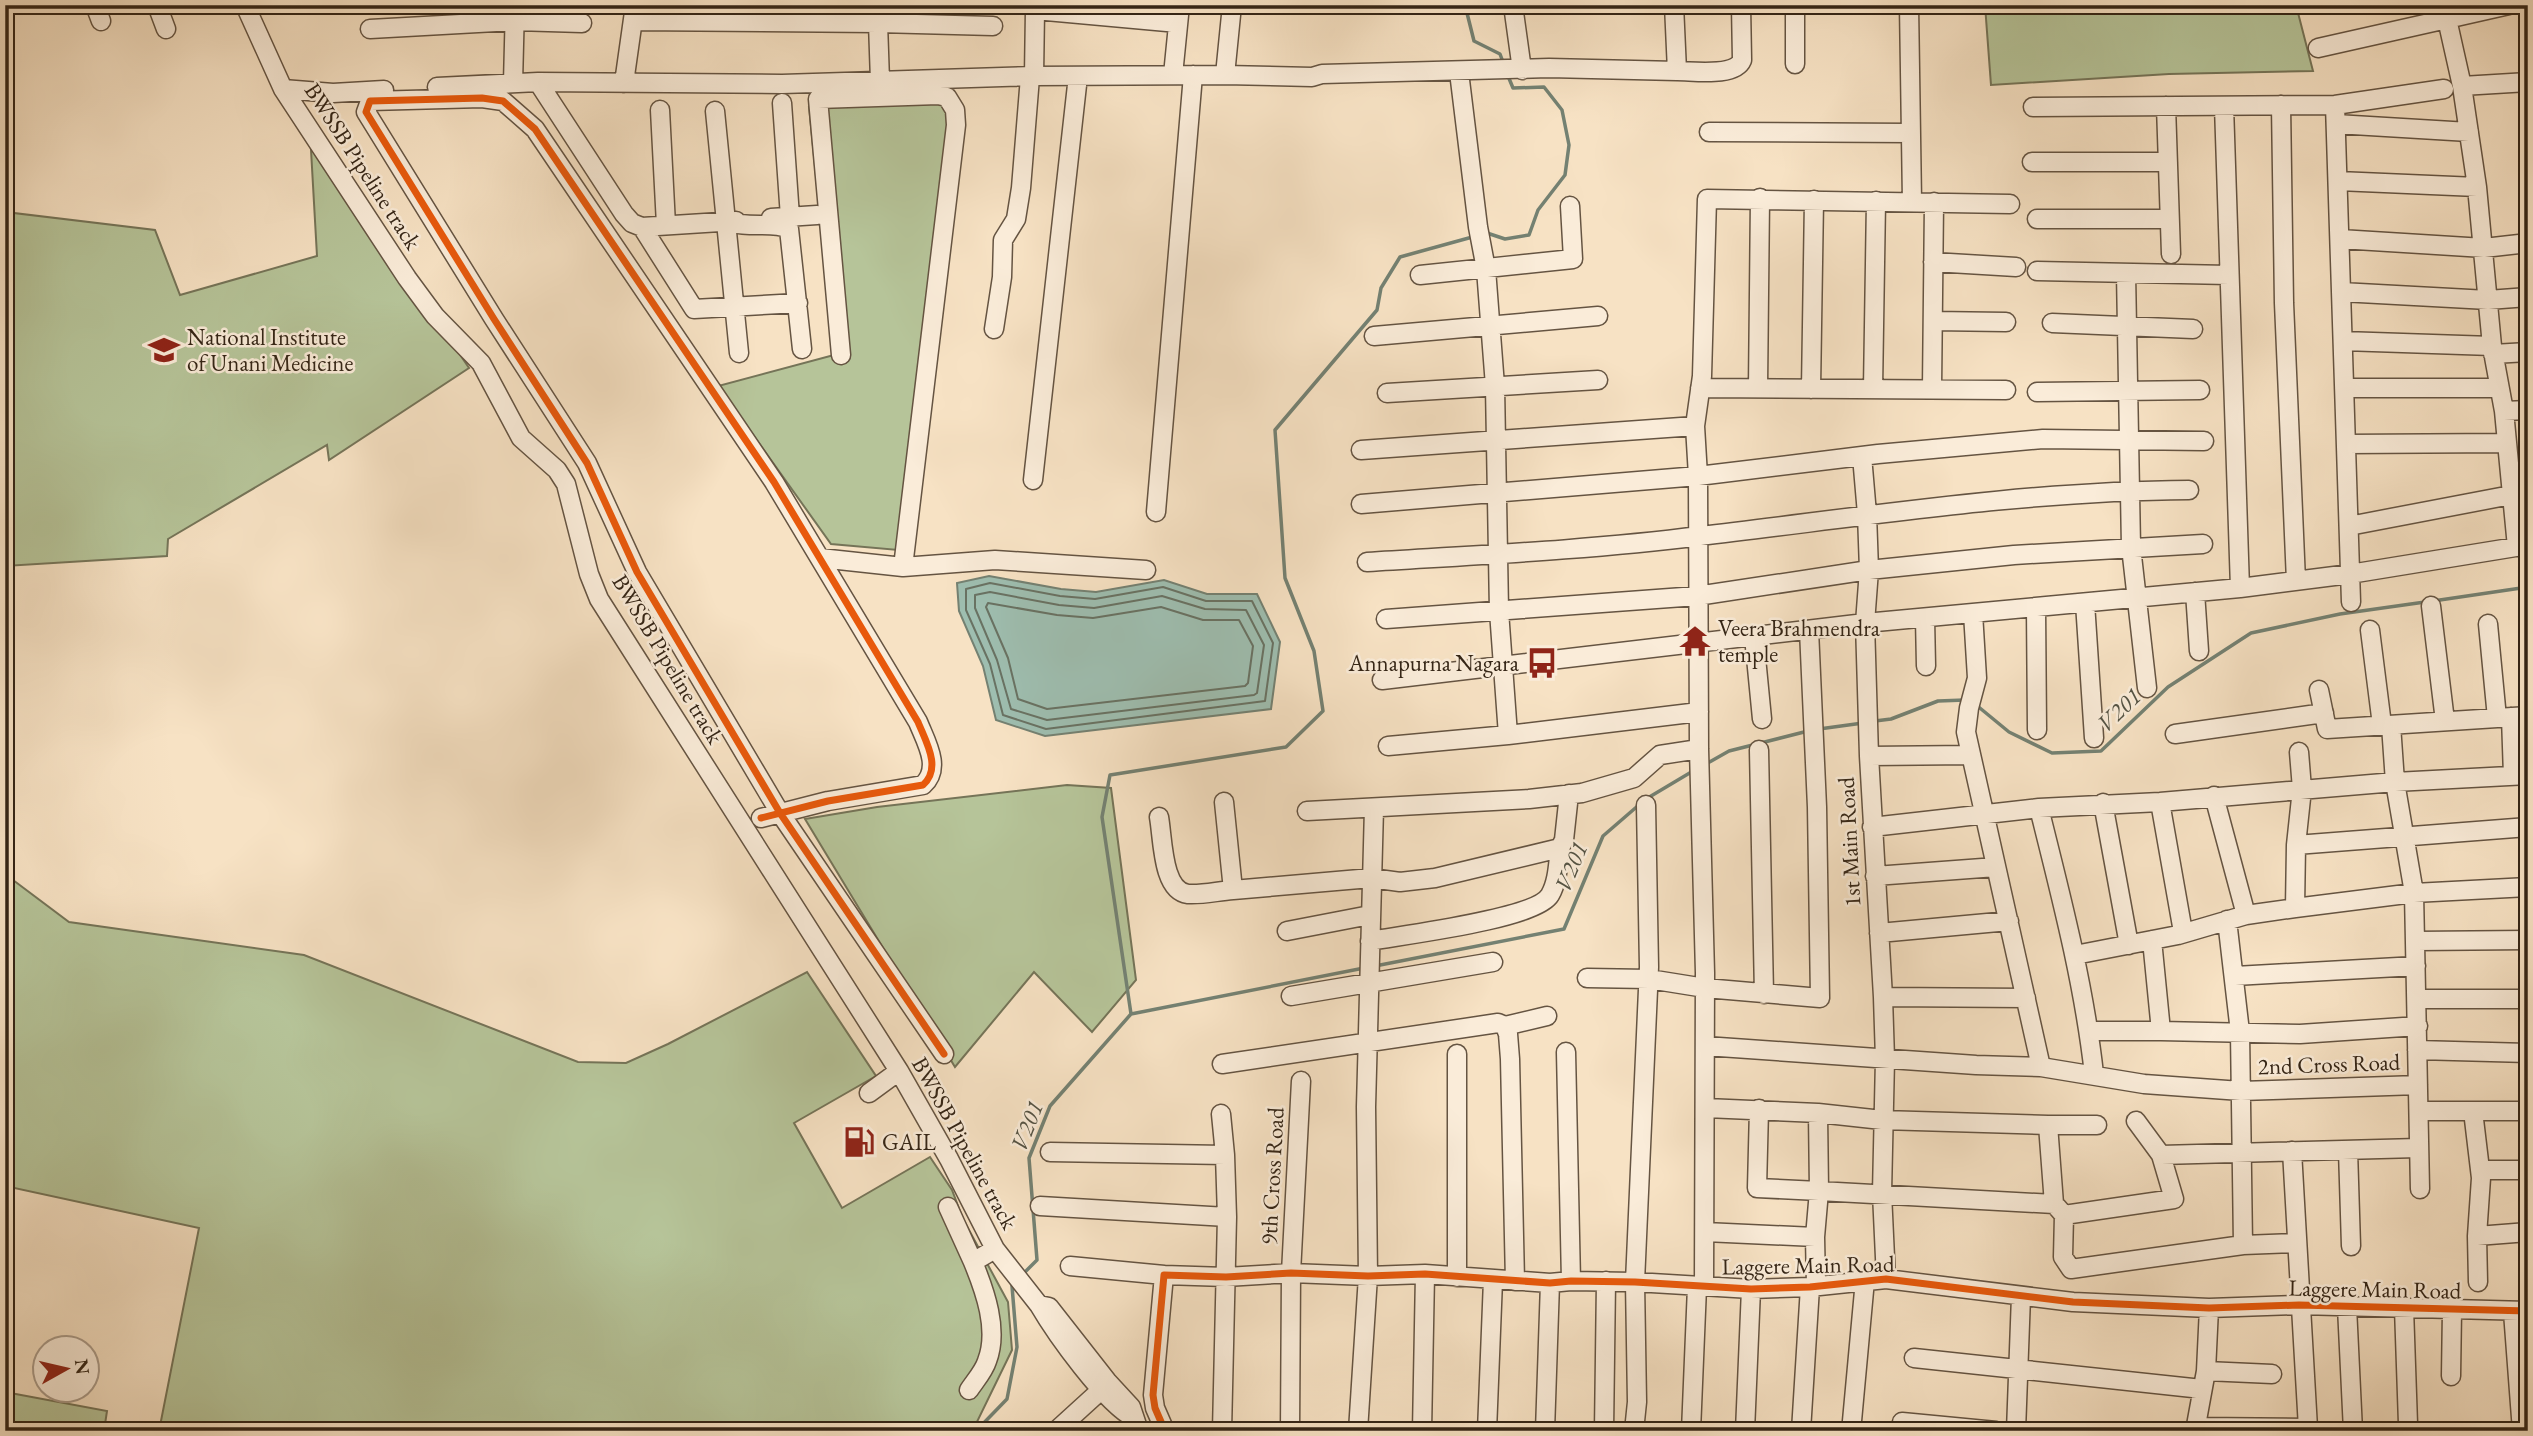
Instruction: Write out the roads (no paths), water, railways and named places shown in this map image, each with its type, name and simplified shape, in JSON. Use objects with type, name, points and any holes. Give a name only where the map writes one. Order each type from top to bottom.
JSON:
[{"type":"street","points":[[157,5],[166,29]]},
{"type":"street","points":[[234,5],[242,24]]},
{"type":"street","name":"BWSSB Pipeline track","points":[[245,5],[283,89],[419,295],[435,316],[481,363],[521,438],[557,470],[566,484],[589,574],[599,599],[899,1071],[949,1159],[995,1249],[1039,1305]]},
{"type":"street","points":[[1226,75],[1233,5]]},
{"type":"street","points":[[1512,70],[1513,5]]},
{"type":"street","points":[[1674,5],[1677,71]]},
{"type":"street","points":[[283,89],[333,93],[538,82],[782,84],[1032,76],[1312,76],[1512,70],[1731,71],[1740,65],[1742,60],[1741,5]]},
{"type":"street","points":[[1795,5],[1795,64]]},
{"type":"street","points":[[1909,5],[1912,202]]},
{"type":"street","points":[[2318,48],[2509,5]]},
{"type":"street","points":[[994,330],[1002,276],[1003,240],[1016,219],[1021,188],[1032,76],[1035,8],[1179,14],[1173,75]]},
{"type":"street","points":[[513,83],[515,13]]},
{"type":"street","points":[[370,29],[515,13],[582,23]]},
{"type":"street","points":[[624,83],[634,13],[878,14],[993,26]]},
{"type":"street","points":[[878,14],[880,81]]},
{"type":"street","points":[[1382,680],[1698,645],[1864,623],[2240,588],[2522,546],[2511,495],[2504,411],[2493,350],[2477,187],[2469,132],[2453,88],[2446,19]]},
{"type":"street","points":[[1459,72],[1486,269],[1495,386],[1499,611],[1508,735]]},
{"type":"street","points":[[1156,512],[1193,75]]},
{"type":"street","points":[[1033,480],[1078,76]]},
{"type":"street","points":[[538,82],[632,223],[642,227],[817,215]]},
{"type":"street","points":[[2034,107],[2335,105],[2453,88],[2528,82]]},
{"type":"street","points":[[841,355],[818,99],[938,94],[947,97],[955,110],[956,125],[903,567]]},
{"type":"street","points":[[761,818],[780,813],[828,801],[923,785],[930,779],[933,770],[918,722],[774,482],[526,120],[503,101],[482,98],[370,101],[366,112],[587,463],[637,572],[780,813],[944,1054]]},
{"type":"street","points":[[782,103],[790,217]]},
{"type":"street","points":[[2281,105],[2284,303],[2296,581]]},
{"type":"street","points":[[2335,105],[2351,602]]},
{"type":"street","points":[[2166,106],[2171,254]]},
{"type":"street","points":[[2224,106],[2240,588]]},
{"type":"street","points":[[660,110],[666,225]]},
{"type":"street","points":[[715,111],[739,353]]},
{"type":"street","points":[[2336,124],[2469,132]]},
{"type":"street","points":[[1709,132],[1911,133]]},
{"type":"street","points":[[2032,162],[2168,162]]},
{"type":"street","points":[[2338,181],[2477,187]]},
{"type":"street","points":[[1758,388],[1760,198]]},
{"type":"street","points":[[1691,1431],[1705,1232],[1705,988],[1699,761],[1698,476],[1695,426],[1700,388],[1707,199],[2010,204]]},
{"type":"street","points":[[1811,389],[1814,200]]},
{"type":"street","points":[[1873,389],[1875,201]]},
{"type":"street","points":[[1932,389],[1934,202]]},
{"type":"street","points":[[1420,275],[1573,259],[1570,206]]},
{"type":"street","points":[[2037,219],[2169,219]]},
{"type":"street","points":[[726,221],[739,226],[782,225],[789,229],[802,349]]},
{"type":"street","points":[[642,227],[694,309],[799,303]]},
{"type":"street","points":[[2340,239],[2484,248],[2528,243]]},
{"type":"street","points":[[1933,262],[2016,267]]},
{"type":"street","points":[[2037,271],[2229,275]]},
{"type":"street","points":[[2126,273],[2131,547],[2147,688]]},
{"type":"street","points":[[2341,292],[2488,300],[2528,297]]},
{"type":"street","points":[[1374,336],[1598,316]]},
{"type":"street","points":[[1933,320],[2006,322]]},
{"type":"street","points":[[2052,323],[2193,329]]},
{"type":"street","points":[[2343,341],[2528,352]]},
{"type":"street","points":[[1387,393],[1598,380]]},
{"type":"street","points":[[1700,388],[2006,390]]},
{"type":"street","points":[[2344,388],[2498,388]]},
{"type":"street","points":[[2037,392],[2200,390]]},
{"type":"street","points":[[2504,411],[2528,410]]},
{"type":"street","points":[[1361,450],[1695,426]]},
{"type":"street","points":[[1361,504],[1698,476],[1862,456],[2043,439],[2204,441]]},
{"type":"street","points":[[2346,444],[2507,443]]},
{"type":"street","name":"1st Main Road","points":[[1862,456],[1869,570],[1864,623],[1869,756],[1884,997],[1882,1193],[1886,1279]]},
{"type":"street","points":[[2509,475],[2528,474]]},
{"type":"street","points":[[1367,562],[1697,537],[1996,499],[2189,490]]},
{"type":"street","points":[[2348,526],[2511,495]]},
{"type":"street","points":[[1386,619],[1697,596],[1869,570],[2014,555],[2203,544]]},
{"type":"street","points":[[820,558],[903,567],[995,560],[1146,570]]},
{"type":"street","points":[[2195,593],[2199,651]]},
{"type":"street","points":[[2085,603],[2095,738]]},
{"type":"street","points":[[2431,606],[2445,722]]},
{"type":"street","points":[[2036,608],[2037,730]]},
{"type":"street","points":[[1973,613],[1977,678],[1966,732],[2041,1068]]},
{"type":"street","points":[[1925,618],[1926,666]]},
{"type":"street","points":[[1872,827],[2039,808],[2160,802],[2395,782],[2521,776],[2512,717],[2488,624]]},
{"type":"street","points":[[2370,630],[2414,893],[2420,1189]]},
{"type":"street","points":[[1587,978],[1649,979],[1705,988],[1820,998],[1817,807],[1809,631]]},
{"type":"street","points":[[1754,638],[1762,719]]},
{"type":"street","points":[[2319,690],[2327,729],[2512,717]]},
{"type":"street","points":[[1388,746],[1508,735],[1699,712]]},
{"type":"street","points":[[2175,734],[2324,713]]},
{"type":"street","points":[[1759,750],[1765,994]]},
{"type":"street","points":[[2295,908],[2296,845],[2302,789],[2299,752]]},
{"type":"street","points":[[1307,811],[1529,799],[1569,794],[1634,778],[1660,755],[1699,761]]},
{"type":"street","points":[[1869,756],[1971,755]]},
{"type":"street","points":[[1370,941],[1499,918],[1537,907],[1549,897],[1556,876],[1569,794]]},
{"type":"street","points":[[2214,796],[2246,915]]},
{"type":"street","points":[[2160,802],[2183,932]]},
{"type":"street","points":[[1224,803],[1233,890]]},
{"type":"street","points":[[2103,803],[2129,945]]},
{"type":"street","points":[[1634,1431],[1637,1402],[1636,1282],[1649,979],[1646,804]]},
{"type":"street","points":[[1358,1431],[1368,1276],[1366,1107],[1374,808]]},
{"type":"street","points":[[2039,808],[2075,955],[2090,1031],[2094,1074]]},
{"type":"street","points":[[1159,817],[1169,879],[1175,890],[1186,894],[1371,878],[1400,882],[1435,878],[1560,848]]},
{"type":"street","points":[[2296,845],[2528,827]]},
{"type":"street","points":[[1875,876],[1996,867]]},
{"type":"street","points":[[2075,955],[2152,940],[2246,915],[2414,893],[2528,887]]},
{"type":"street","points":[[1287,931],[1370,915]]},
{"type":"street","points":[[2227,920],[2240,1032],[2244,1245]]},
{"type":"street","points":[[1879,933],[2009,921]]},
{"type":"street","points":[[2152,940],[2161,1031]]},
{"type":"street","points":[[2416,941],[2528,940]]},
{"type":"street","points":[[1291,996],[1493,962]]},
{"type":"street","points":[[2235,976],[2416,966]]},
{"type":"street","points":[[1884,997],[2026,998]]},
{"type":"street","points":[[2417,999],[2528,999]]},
{"type":"street","points":[[1222,1064],[1498,1023],[1505,1026],[1547,1016]]},
{"type":"street","points":[[1505,1026],[1510,1059],[1515,1281]]},
{"type":"street","points":[[2090,1031],[2300,1034],[2418,1026]]},
{"type":"street","name":"2nd Cross Road","points":[[1705,1046],[2041,1068],[2094,1074],[2144,1084],[2241,1091],[2418,1085]]},
{"type":"street","points":[[2417,1051],[2528,1053]]},
{"type":"street","points":[[1566,1052],[1571,1281]]},
{"type":"street","points":[[1457,1054],[1457,1277]]},
{"type":"street","points":[[869,1093],[899,1071]]},
{"type":"street","name":"9th Cross Road","points":[[1290,1431],[1291,1273],[1301,1081]]},
{"type":"street","points":[[1706,1108],[1818,1112],[1882,1120],[2097,1125]]},
{"type":"street","points":[[1759,1109],[1757,1188],[1882,1193],[2059,1209],[2174,1199],[2161,1155],[2136,1121]]},
{"type":"street","points":[[2419,1111],[2528,1111]]},
{"type":"street","points":[[2473,1111],[2480,1170],[2478,1282]]},
{"type":"street","points":[[1801,1431],[1819,1191],[1818,1112]]},
{"type":"street","points":[[1221,1114],[1227,1217],[1222,1431]]},
{"type":"street","points":[[2048,1125],[2063,1257],[2071,1269],[2244,1245],[2297,1243]]},
{"type":"street","points":[[2161,1155],[2418,1148]]},
{"type":"street","points":[[2348,1150],[2351,1246]]},
{"type":"street","points":[[2209,1308],[2206,1371],[2196,1429],[2308,1428],[2292,1152]]},
{"type":"street","points":[[1050,1153],[1225,1155]]},
{"type":"street","points":[[2480,1170],[2528,1170]]},
{"type":"street","points":[[1040,1206],[1227,1217]]},
{"type":"street","points":[[948,1207],[989,1304],[988,1361],[969,1390]]},
{"type":"street","points":[[1705,1232],[1815,1237]]},
{"type":"street","points":[[2477,1236],[2528,1232]]},
{"type":"street","points":[[973,1262],[995,1249]]},
{"type":"street","name":"Laggere Main Road","points":[[1070,1266],[1164,1275],[1226,1277],[1291,1273],[1368,1276],[1425,1274],[1550,1283],[1606,1281],[1751,1289],[1886,1279],[2073,1302],[2209,1308],[2299,1305],[2520,1311]]},
{"type":"street","points":[[1422,1431],[1425,1274]]},
{"type":"street","points":[[1164,1275],[1153,1388],[1155,1408],[1165,1431]]},
{"type":"street","points":[[1487,1431],[1493,1280]]},
{"type":"street","points":[[1852,1421],[1865,1280]]},
{"type":"street","points":[[1604,1431],[1606,1281]]},
{"type":"street","points":[[1545,1431],[1550,1283]]},
{"type":"street","points":[[1745,1431],[1751,1289]]},
{"type":"street","points":[[2016,1431],[2021,1296]]},
{"type":"street","points":[[1039,1305],[1049,1307],[1131,1407],[1132,1427]]},
{"type":"street","points":[[1039,1305],[1101,1390],[1132,1427]]},
{"type":"street","points":[[2347,1307],[2353,1431]]},
{"type":"street","points":[[2404,1308],[2408,1424]]},
{"type":"street","points":[[2451,1376],[2452,1310]]},
{"type":"street","points":[[2520,1311],[2524,1403],[2522,1431]]},
{"type":"street","points":[[1914,1358],[2202,1389]]},
{"type":"street","points":[[2206,1371],[2272,1374]]},
{"type":"street","points":[[1056,1431],[1101,1390]]},
{"type":"street","points":[[1132,1427],[1155,1408]]},
{"type":"street","points":[[1902,1422],[1996,1431]]},
{"type":"water","points":[[989,576],[1061,589],[1096,592],[1164,580],[1207,594],[1257,594],[1280,642],[1271,709],[1045,736],[996,720],[983,666],[959,611],[957,583]]},
{"type":"waterway","points":[[1465,5],[1474,41],[1500,54],[1503,62]]},
{"type":"waterway","points":[[1487,233],[1505,239],[1529,235],[1538,210],[1565,175],[1569,145],[1562,110],[1544,87],[1513,88],[1508,76]]},
{"type":"waterway","points":[[1131,1014],[1102,817],[1110,775],[1286,747],[1323,711],[1314,651],[1285,578],[1275,430],[1377,310],[1381,288],[1400,257],[1476,236]]},
{"type":"waterway","name":"V201","points":[[2433,601],[2528,587]]},
{"type":"waterway","name":"V201","points":[[1975,704],[2009,732],[2052,753],[2101,751],[2168,687],[2251,633],[2340,614],[2425,602]]},
{"type":"waterway","name":"V201","points":[[1875,721],[1891,719],[1938,701],[1965,700]]},
{"type":"waterway","name":"V201","points":[[1819,729],[1863,723]]},
{"type":"waterway","name":"V201","points":[[1706,764],[1729,751],[1808,731]]},
{"type":"waterway","name":"V201","points":[[1646,799],[1693,771]]},
{"type":"waterway","name":"V201","points":[[1375,966],[1564,929],[1603,836],[1640,804]]},
{"type":"waterway","name":"V201","points":[[1023,1274],[1037,1260],[1029,1158],[1050,1106],[1131,1014],[1364,968]]},
{"type":"waterway","name":"V201","points":[[976,1431],[1007,1399],[1017,1347],[1012,1286],[1016,1282]]},
{"type":"place","name":"National Institute of Unani Medicine","points":[[164,350]]},
{"type":"place","name":"Veera Brahmendra temple","points":[[1695,641]]},
{"type":"place","name":"Annapurna Nagara","points":[[1542,663]]},
{"type":"place","name":"GAIL","points":[[859,1142]]}]
